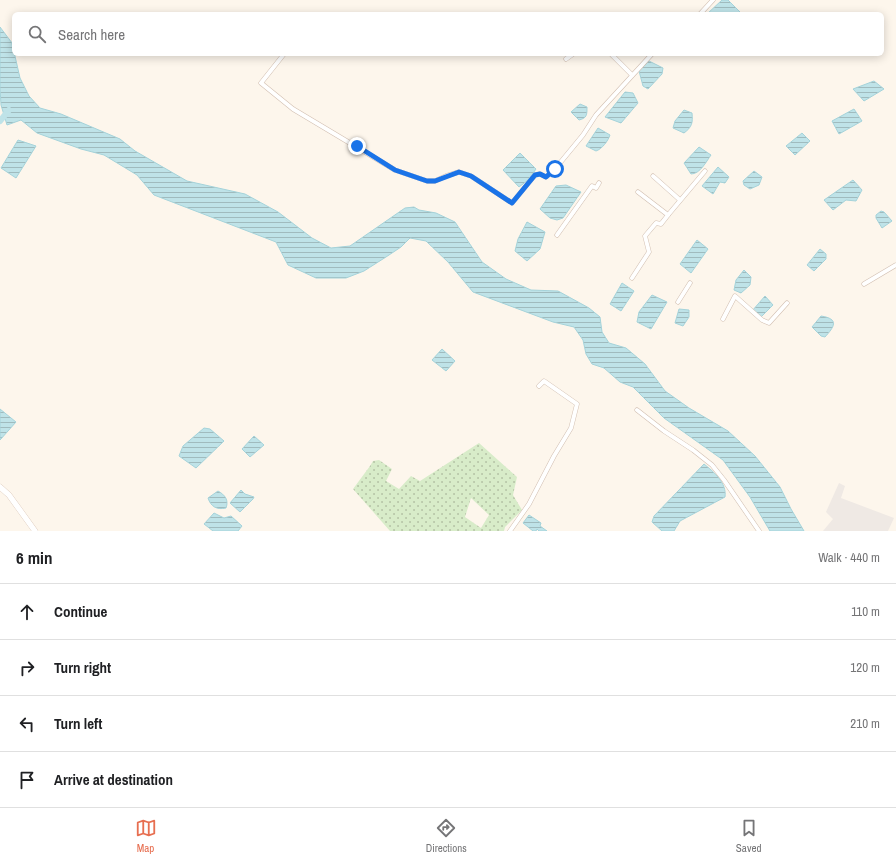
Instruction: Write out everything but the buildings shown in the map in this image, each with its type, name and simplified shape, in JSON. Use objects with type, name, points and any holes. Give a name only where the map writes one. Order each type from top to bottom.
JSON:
[{"type":"main road","points":[[0,487],[9,495],[35,531]]},
{"type":"street","points":[[702,12],[713,0]]},
{"type":"street","points":[[282,56],[261,83],[283,101],[308,118],[395,170],[427,181],[435,181],[459,172],[471,176],[512,203],[535,175],[540,174],[546,177],[555,169],[583,135],[596,115],[650,56]]},
{"type":"street","points":[[566,59],[570,56]]},
{"type":"street","points":[[613,56],[632,76]]},
{"type":"street","points":[[632,278],[649,252],[645,236],[656,222],[661,224],[705,171]]},
{"type":"street","points":[[653,176],[680,200]]},
{"type":"street","points":[[557,235],[592,186],[596,188],[599,183]]},
{"type":"street","points":[[638,192],[668,215]]},
{"type":"street","points":[[864,284],[896,265]]},
{"type":"street","points":[[678,302],[690,283]]},
{"type":"street","points":[[723,318],[735,296],[762,320],[769,323],[787,303]]},
{"type":"street","points":[[510,531],[529,504],[554,456],[571,428],[577,404],[544,381],[538,386]]},
{"type":"street","points":[[637,410],[712,465],[760,531]]},
{"type":"shaded area","points":[[839,483],[845,486],[841,498],[894,518],[888,531],[823,531],[833,519],[826,512]]},
{"type":"green space","points":[[479,443],[517,477],[513,495],[522,510],[505,527],[504,531],[390,531],[353,489],[373,461],[379,460],[392,469],[386,481],[399,489],[411,476],[420,481]],"holes":[[[471,498],[489,515],[481,528],[465,517]]]},
{"type":"water","points":[[722,0],[728,0],[740,12],[709,12]]},
{"type":"water","points":[[0,27],[12,43],[12,56],[15,56],[20,78],[29,96],[40,108],[61,114],[120,139],[135,151],[187,181],[245,194],[278,212],[312,238],[331,248],[350,246],[405,208],[414,207],[419,210],[436,213],[455,222],[482,262],[506,279],[531,290],[558,291],[589,308],[600,317],[602,332],[609,343],[626,348],[645,364],[665,391],[689,408],[728,431],[755,456],[780,487],[804,531],[770,531],[750,497],[723,460],[664,418],[633,387],[620,382],[604,368],[592,364],[586,354],[583,340],[574,327],[553,322],[473,292],[448,262],[426,241],[410,238],[401,247],[364,271],[346,278],[316,278],[288,265],[276,242],[154,195],[137,175],[104,155],[81,149],[37,133],[21,120],[7,125],[1,105]]},
{"type":"water","points":[[649,61],[663,68],[662,74],[648,89],[643,86],[639,71]]},
{"type":"water","points":[[874,81],[884,89],[864,101],[853,89]]},
{"type":"water","points":[[625,92],[633,93],[638,103],[621,123],[605,117]]},
{"type":"water","points":[[580,104],[587,107],[587,112],[584,118],[579,120],[571,112]]},
{"type":"water","points":[[854,109],[862,121],[839,134],[832,121]]},
{"type":"water","points":[[684,110],[692,113],[692,120],[689,129],[684,133],[673,128],[675,121]]},
{"type":"water","points":[[598,128],[610,135],[608,140],[596,151],[586,146]]},
{"type":"water","points":[[802,133],[810,141],[795,155],[786,146]]},
{"type":"water","points":[[18,140],[36,146],[16,178],[1,168]]},
{"type":"water","points":[[699,147],[711,155],[700,170],[691,174],[684,163]]},
{"type":"water","points":[[520,153],[536,169],[528,180],[519,187],[503,170]]},
{"type":"water","points":[[718,167],[729,177],[725,183],[720,182],[713,194],[702,186]]},
{"type":"water","points":[[754,171],[762,177],[759,185],[750,189],[744,185],[743,181]]},
{"type":"water","points":[[853,180],[862,190],[856,201],[846,200],[833,210],[824,200]]},
{"type":"water","points":[[566,185],[581,192],[563,218],[557,220],[550,218],[540,209],[556,186]]},
{"type":"water","points":[[881,211],[884,212],[892,221],[882,228],[876,218],[876,215]]},
{"type":"water","points":[[527,222],[545,232],[540,249],[527,261],[515,251],[518,239]]},
{"type":"water","points":[[697,240],[708,249],[691,273],[680,264]]},
{"type":"water","points":[[820,249],[826,254],[826,259],[814,271],[807,265]]},
{"type":"water","points":[[744,270],[751,277],[750,285],[741,293],[734,290],[736,280]]},
{"type":"water","points":[[622,283],[634,291],[621,311],[610,304]]},
{"type":"water","points":[[652,295],[667,302],[651,329],[637,322],[639,312]]},
{"type":"water","points":[[765,296],[773,305],[760,318],[752,311]]},
{"type":"water","points":[[679,309],[689,310],[689,317],[683,326],[675,323]]},
{"type":"water","points":[[821,316],[831,319],[834,324],[825,337],[821,336],[812,327]]},
{"type":"water","points":[[442,349],[455,361],[446,371],[432,360]]},
{"type":"water","points":[[0,409],[16,422],[0,440]]},
{"type":"water","points":[[204,428],[210,429],[224,441],[196,468],[179,456],[183,446]]},
{"type":"water","points":[[254,436],[264,445],[250,457],[242,449]]},
{"type":"water","points":[[704,464],[719,478],[724,487],[725,497],[680,521],[674,531],[662,531],[652,522],[654,516]]},
{"type":"water","points":[[241,490],[245,494],[254,497],[240,512],[230,503]]},
{"type":"water","points":[[218,491],[226,498],[226,508],[220,509],[215,507],[209,501],[208,498]]},
{"type":"water","points":[[214,513],[224,518],[231,516],[242,526],[238,531],[213,531],[204,524]]},
{"type":"water","points":[[529,515],[541,523],[540,526],[547,531],[539,531],[537,529],[536,531],[533,531],[523,523]]},
{"type":"waterway","points":[[0,121],[9,110]]},
{"type":"route","points":[[357,146],[395,170],[427,181],[435,181],[459,172],[471,176],[512,203],[535,175],[540,174],[546,177],[555,169]]}]
